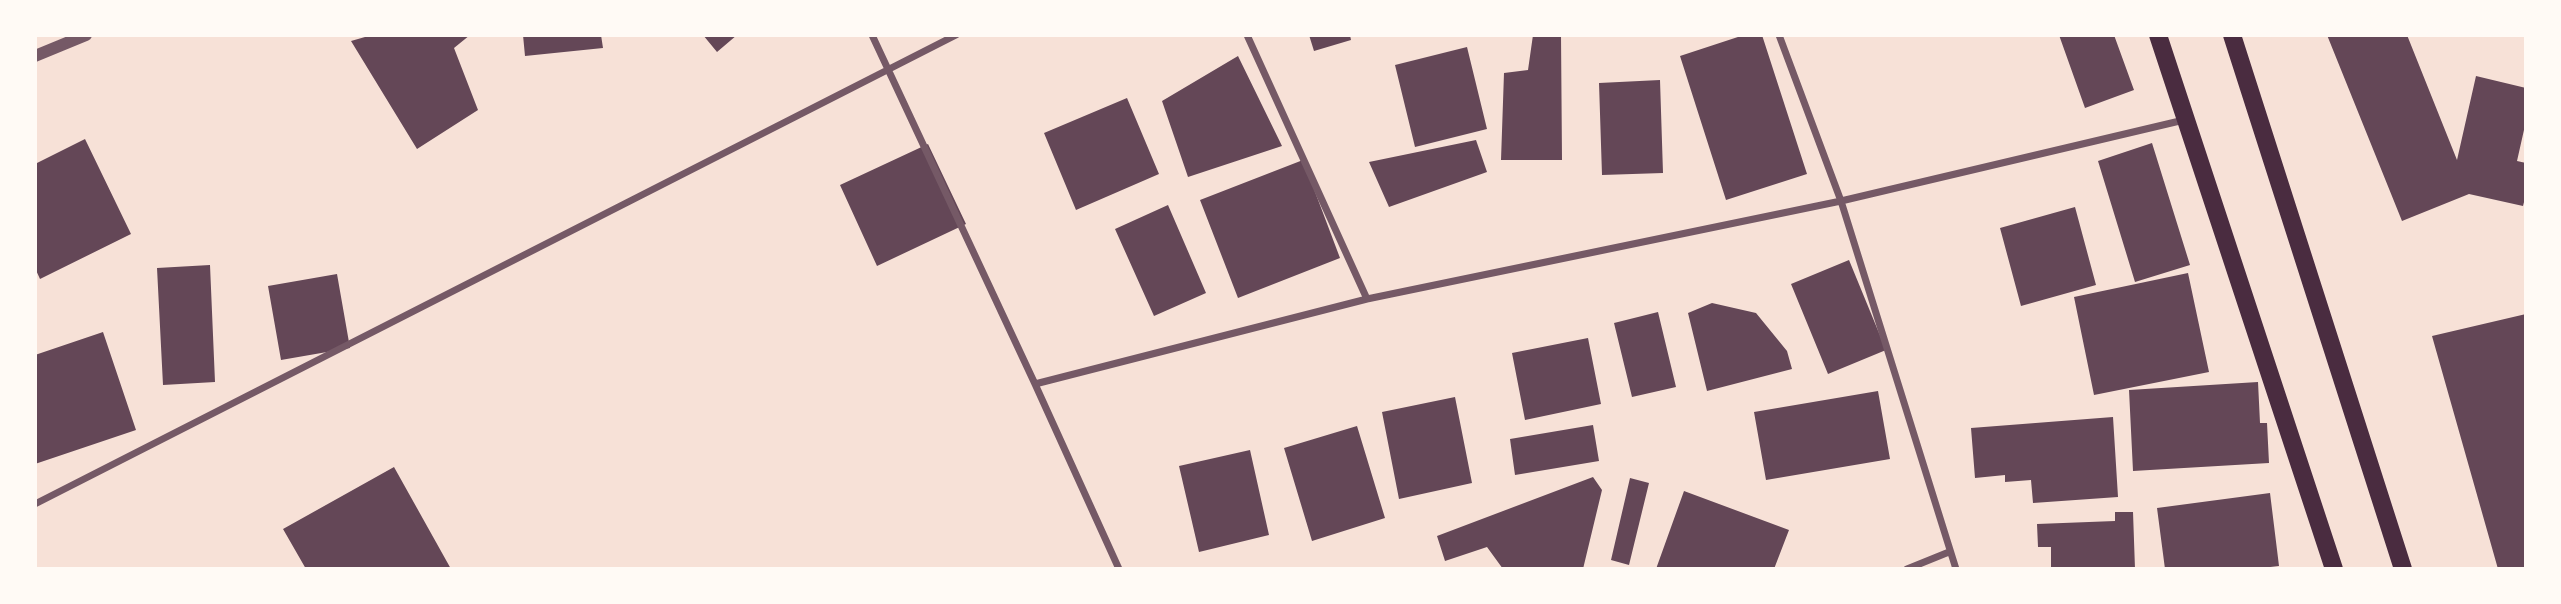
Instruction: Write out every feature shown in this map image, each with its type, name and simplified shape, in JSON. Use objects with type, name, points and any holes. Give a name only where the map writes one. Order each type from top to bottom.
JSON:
[{"type":"main road","points":[[2158,35],[2334,569]]},
{"type":"main road","points":[[2232,35],[2403,569]]},
{"type":"street","points":[[35,56],[86,35]]},
{"type":"street","points":[[872,35],[1119,569]]},
{"type":"street","points":[[35,504],[956,35]]},
{"type":"street","points":[[1247,35],[1367,299]]},
{"type":"street","points":[[1779,35],[1841,201],[1956,569]]},
{"type":"street","points":[[1035,384],[1367,299],[1841,201],[2186,120]]},
{"type":"street","points":[[1907,569],[1949,552]]},
{"type":"building","points":[[372,35],[470,35],[454,48],[478,110],[417,149],[351,41]]},
{"type":"building","points":[[523,35],[601,35],[603,48],[525,56]]},
{"type":"building","points":[[703,35],[737,35],[717,52]]},
{"type":"building","points":[[1309,35],[1350,35],[1351,40],[1314,51]]},
{"type":"building","points":[[1533,35],[1561,35],[1562,160],[1501,160],[1504,73],[1528,70]]},
{"type":"building","points":[[1744,35],[1762,35],[1807,174],[1726,200],[1680,56]]},
{"type":"building","points":[[2059,35],[2114,35],[2134,90],[2085,108]]},
{"type":"building","points":[[2327,35],[2407,35],[2457,160],[2476,76],[2526,88],[2526,121],[2517,161],[2526,163],[2526,194],[2523,206],[2469,194],[2402,221]]},
{"type":"building","points":[[1467,47],[1487,129],[1415,147],[1395,65]]},
{"type":"building","points":[[1238,56],[1282,146],[1188,177],[1162,101]]},
{"type":"building","points":[[1660,80],[1663,173],[1602,175],[1599,83]]},
{"type":"building","points":[[1127,98],[1159,174],[1076,210],[1044,133]]},
{"type":"building","points":[[85,139],[131,234],[40,279],[35,268],[35,164]]},
{"type":"building","points":[[1476,140],[1487,172],[1389,207],[1369,162]]},
{"type":"building","points":[[2152,143],[2190,265],[2135,282],[2098,161]]},
{"type":"building","points":[[928,144],[966,224],[877,266],[840,185]]},
{"type":"building","points":[[1303,160],[1340,258],[1238,298],[1200,200]]},
{"type":"building","points":[[1168,205],[1206,293],[1154,316],[1115,229]]},
{"type":"building","points":[[2075,207],[2096,285],[2021,306],[2000,228]]},
{"type":"building","points":[[1849,260],[1886,350],[1828,374],[1791,284]]},
{"type":"building","points":[[210,265],[215,382],[163,385],[157,268]]},
{"type":"building","points":[[2188,273],[2209,372],[2094,395],[2074,297]]},
{"type":"building","points":[[337,274],[350,348],[281,360],[268,286]]},
{"type":"building","points":[[1712,303],[1756,313],[1787,351],[1792,369],[1707,391],[1688,313]]},
{"type":"building","points":[[1658,312],[1676,387],[1632,397],[1614,323]]},
{"type":"building","points":[[2526,314],[2526,569],[2498,569],[2432,336]]},
{"type":"building","points":[[103,332],[136,430],[35,464],[35,355]]},
{"type":"building","points":[[1588,338],[1601,404],[1525,420],[1512,353]]},
{"type":"building","points":[[2258,382],[2260,423],[2267,423],[2269,463],[2133,471],[2129,390]]},
{"type":"building","points":[[1878,391],[1890,459],[1766,480],[1754,412]]},
{"type":"building","points":[[1455,397],[1472,483],[1399,499],[1382,412]]},
{"type":"building","points":[[2113,417],[2118,497],[2033,503],[2031,480],[2005,482],[2005,475],[1975,478],[1971,428]]},
{"type":"building","points":[[1593,425],[1599,461],[1515,475],[1510,439]]},
{"type":"building","points":[[1357,426],[1385,518],[1312,541],[1284,448]]},
{"type":"building","points":[[1250,450],[1269,535],[1199,552],[1179,466]]},
{"type":"building","points":[[394,467],[451,569],[306,569],[283,529]]},
{"type":"building","points":[[1593,477],[1602,490],[1583,569],[1503,569],[1487,547],[1445,561],[1437,536]]},
{"type":"building","points":[[1630,478],[1649,483],[1629,565],[1611,560]]},
{"type":"building","points":[[1684,491],[1789,530],[1774,569],[1656,569]]},
{"type":"building","points":[[2270,493],[2279,566],[2253,569],[2165,569],[2157,508]]},
{"type":"building","points":[[2115,512],[2133,512],[2135,569],[2051,569],[2051,547],[2038,547],[2037,524],[2115,521]]}]
